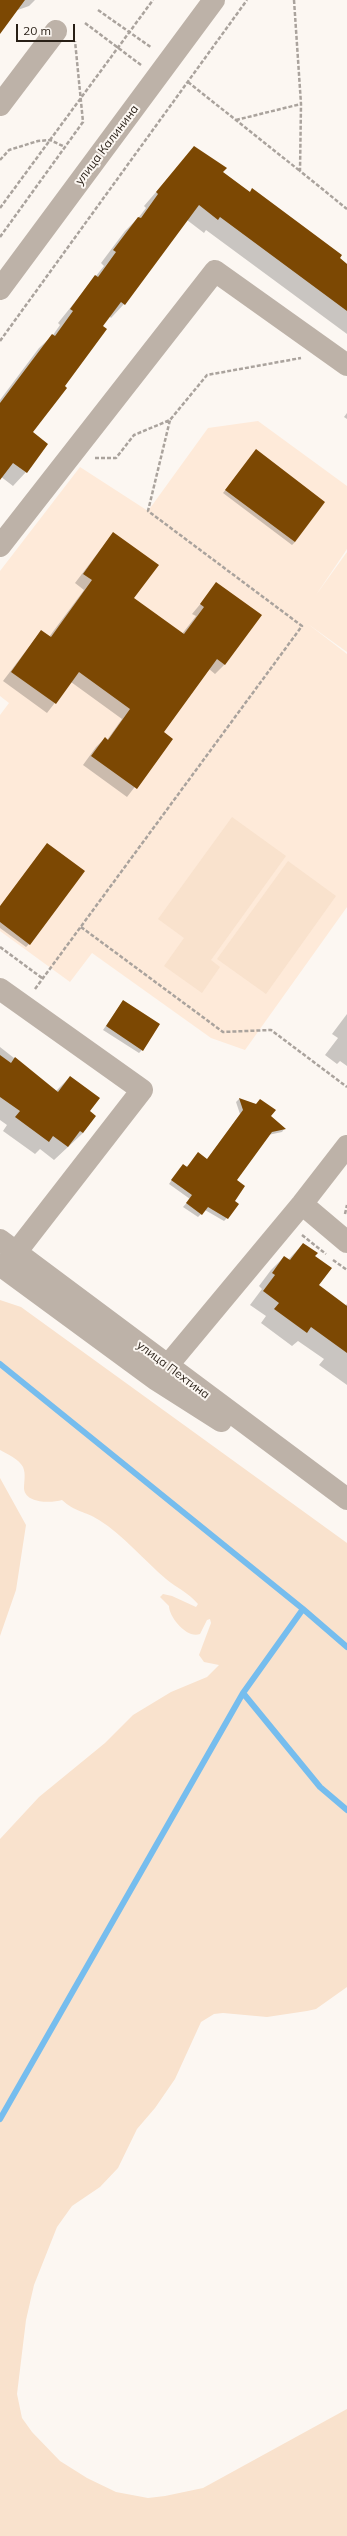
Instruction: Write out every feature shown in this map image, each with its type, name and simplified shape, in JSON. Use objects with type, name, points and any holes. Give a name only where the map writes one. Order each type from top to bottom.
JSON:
[{"type":"street","name":"улица Калинина","points":[[0,289],[214,0]]},
{"type":"street","points":[[0,105],[56,31]]},
{"type":"street","points":[[0,546],[215,271],[347,365]]},
{"type":"street","points":[[0,989],[142,1090],[5,1256]]},
{"type":"street","points":[[161,1372],[302,1204],[347,1146]]},
{"type":"street","points":[[302,1204],[347,1242]]},
{"type":"street","name":"улица Пехтина","points":[[5,1256],[161,1372],[347,1503]]},
{"type":"street","name":"улица Пехтина","points":[[161,1372],[347,1498]]},
{"type":"path","points":[[0,208],[153,0]]},
{"type":"path","points":[[0,341],[247,0]]},
{"type":"path","points":[[294,0],[301,104],[300,172]]},
{"type":"path","points":[[98,10],[156,50]]},
{"type":"path","points":[[85,23],[144,67]]},
{"type":"path","points":[[0,237],[83,122],[75,39],[56,31]]},
{"type":"path","points":[[188,82],[347,209]]},
{"type":"path","points":[[236,120],[301,104]]},
{"type":"path","points":[[0,160],[9,150],[38,141],[50,140],[65,147]]},
{"type":"path","points":[[0,230],[3,233]]},
{"type":"path","points":[[24,1006],[42,978],[302,626],[148,511],[170,420],[207,375],[320,354],[324,349]]},
{"type":"path","points":[[69,458],[116,458],[134,435],[170,420]]},
{"type":"path","points":[[81,927],[223,1032],[271,1030],[347,1087]]},
{"type":"path","points":[[0,947],[42,978]]},
{"type":"path","points":[[286,1223],[347,1270]]},
{"type":"shaded area","points":[[258,421],[347,486],[347,549],[316,595],[347,552],[347,652],[308,624],[347,654],[347,907],[245,1050],[211,1038],[92,953],[70,982],[0,931],[0,715],[9,703],[0,696],[0,571],[80,467],[148,511],[208,428]]},
{"type":"shaded area","points":[[232,817],[286,856],[211,960],[220,967],[202,993],[164,966],[184,938],[158,919]]},
{"type":"shaded area","points":[[288,861],[336,896],[266,994],[217,959]]},
{"type":"shaded area","points":[[0,1300],[21,1307],[347,1543],[347,1987],[316,2009],[267,2017],[223,2013],[214,2014],[201,2022],[175,2079],[155,2108],[137,2129],[118,2168],[100,2187],[72,2206],[57,2227],[34,2285],[26,2320],[17,2394],[22,2418],[32,2432],[60,2461],[87,2478],[116,2492],[148,2498],[203,2488],[347,2409],[347,2536],[0,2536],[0,1839],[39,1797],[105,1743],[133,1715],[171,1692],[207,1677],[219,1665],[204,1662],[199,1655],[211,1623],[210,1619],[207,1620],[200,1634],[195,1635],[190,1633],[184,1630],[175,1621],[169,1606],[160,1597],[163,1594],[172,1596],[196,1607],[198,1604],[191,1597],[166,1579],[108,1526],[99,1520],[71,1507],[62,1500],[46,1502],[34,1500],[26,1494],[24,1489],[25,1475],[23,1467],[16,1459],[0,1450]]},
{"type":"shaded area","points":[[0,1478],[26,1525],[16,1590],[0,1636]]},
{"type":"building","points":[[0,0],[25,0],[0,34]]},
{"type":"building","points":[[194,146],[227,168],[223,172],[250,192],[252,188],[342,255],[340,258],[347,264],[347,311],[220,217],[218,220],[199,205],[125,305],[121,302],[103,326],[107,329],[65,386],[67,388],[33,432],[48,444],[27,473],[13,463],[0,480],[0,403],[52,334],[55,336],[73,311],[70,309],[95,275],[98,277],[116,252],[113,250],[138,217],[141,218],[158,194],[156,192]]},
{"type":"building","points":[[256,449],[325,502],[295,542],[225,490]]},
{"type":"building","points":[[113,532],[159,565],[134,598],[184,634],[204,607],[200,604],[216,582],[262,615],[225,665],[217,659],[164,732],[173,739],[137,789],[91,756],[105,737],[108,740],[130,709],[79,672],[56,704],[11,672],[41,630],[51,637],[92,580],[83,574]]},
{"type":"building","points":[[47,843],[85,871],[30,945],[0,922],[0,906]]},
{"type":"building","points":[[123,1000],[160,1024],[143,1051],[106,1026]]},
{"type":"building","points":[[0,1055],[11,1063],[15,1057],[58,1092],[70,1076],[100,1098],[90,1111],[96,1116],[83,1133],[80,1131],[68,1147],[53,1136],[49,1142],[15,1117],[20,1111],[0,1097]]},
{"type":"building","points":[[239,1098],[256,1104],[260,1099],[276,1110],[271,1116],[286,1129],[272,1132],[237,1180],[245,1186],[235,1201],[239,1204],[228,1219],[208,1207],[202,1215],[186,1203],[192,1195],[171,1180],[183,1164],[187,1167],[198,1152],[207,1159],[243,1110]]},
{"type":"building","points":[[303,1243],[318,1253],[315,1256],[332,1268],[319,1285],[347,1306],[347,1353],[311,1327],[307,1333],[274,1309],[279,1303],[263,1291],[275,1275],[272,1273],[284,1256],[290,1260]]},
{"type":"waterway","points":[[0,1364],[303,1609],[347,1647]]},
{"type":"waterway","points":[[303,1609],[243,1693],[320,1787],[347,1810]]},
{"type":"waterway","points":[[0,2119],[243,1693]]}]
